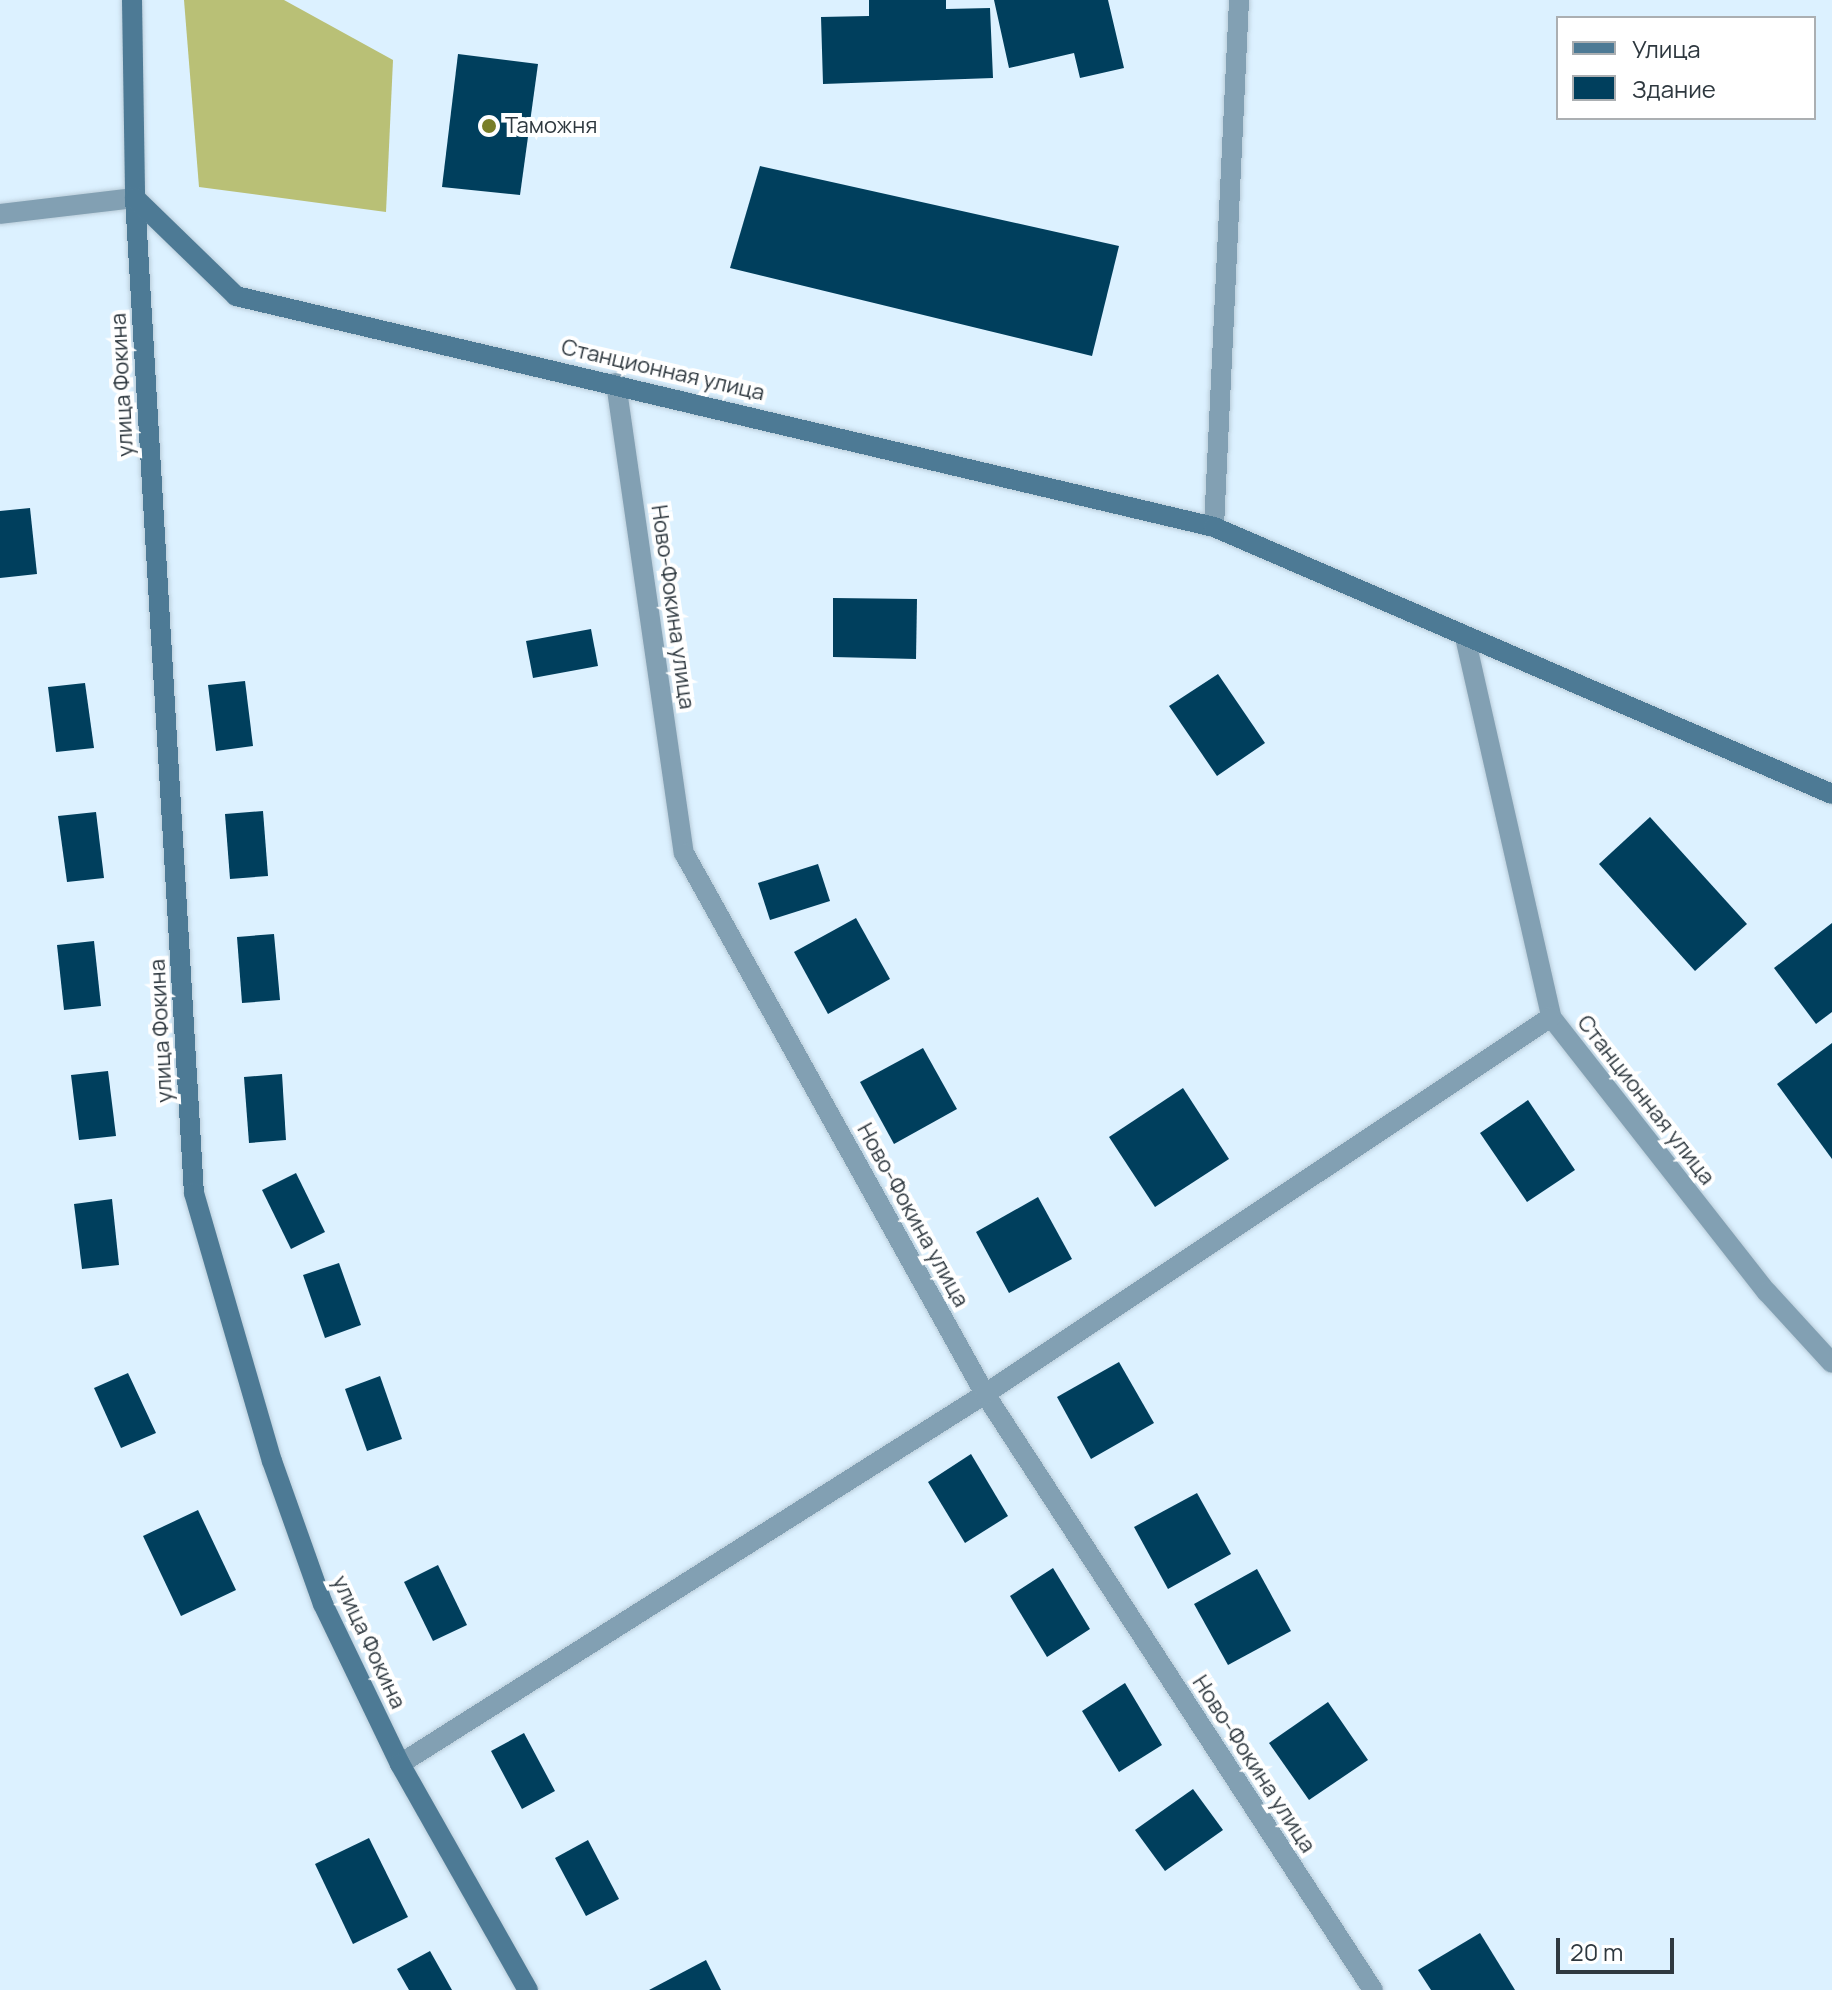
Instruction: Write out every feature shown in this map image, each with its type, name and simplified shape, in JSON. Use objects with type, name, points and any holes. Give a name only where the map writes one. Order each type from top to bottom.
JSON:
[{"type":"main road","name":"улица Фокина","points":[[132,0],[135,198],[194,1193],[272,1461],[318,1590],[400,1764],[528,1990]]},
{"type":"main road","name":"Станционная улица","points":[[135,198],[236,296],[616,383],[1214,527],[1832,794]]},
{"type":"street","points":[[1214,527],[1239,0]]},
{"type":"street","points":[[0,214],[135,198]]},
{"type":"street","name":"Ново-Фокина улица","points":[[616,383],[684,853],[985,1394],[1373,1990]]},
{"type":"street","name":"Станционная улица","points":[[1465,637],[1551,1017],[1767,1292],[1832,1363]]},
{"type":"street","points":[[400,1764],[985,1394],[1551,1017]]},
{"type":"green space","points":[[184,0],[284,0],[393,60],[386,212],[199,187]]},
{"type":"building","points":[[869,0],[946,0],[946,9],[990,8],[993,78],[823,84],[821,17],[869,16]]},
{"type":"building","points":[[994,0],[1108,0],[1124,68],[1080,78],[1074,53],[1009,68]]},
{"type":"building","name":"Таможня","points":[[458,54],[538,64],[520,195],[442,187]]},
{"type":"building","points":[[760,166],[1119,246],[1092,356],[730,268]]},
{"type":"building","points":[[30,508],[37,574],[0,578],[0,511]]},
{"type":"building","points":[[833,598],[917,599],[916,659],[833,657]]},
{"type":"building","points":[[591,629],[598,666],[533,678],[526,641]]},
{"type":"building","points":[[1218,674],[1265,743],[1217,776],[1169,706]]},
{"type":"building","points":[[245,681],[253,746],[216,751],[208,685]]},
{"type":"building","points":[[85,683],[94,748],[56,752],[48,687]]},
{"type":"building","points":[[263,811],[268,876],[230,879],[225,814]]},
{"type":"building","points":[[96,812],[104,878],[67,882],[58,816]]},
{"type":"building","points":[[1650,817],[1747,924],[1695,971],[1599,864]]},
{"type":"building","points":[[818,864],[830,901],[770,920],[758,883]]},
{"type":"building","points":[[856,918],[890,979],[828,1014],[794,952]]},
{"type":"building","points":[[1832,923],[1832,1012],[1816,1024],[1774,968]]},
{"type":"building","points":[[274,934],[280,1000],[242,1003],[237,937]]},
{"type":"building","points":[[94,941],[101,1006],[64,1010],[57,945]]},
{"type":"building","points":[[1832,1043],[1832,1159],[1777,1084]]},
{"type":"building","points":[[923,1048],[957,1109],[894,1144],[860,1082]]},
{"type":"building","points":[[108,1071],[116,1136],[79,1140],[71,1075]]},
{"type":"building","points":[[282,1074],[286,1140],[249,1143],[244,1077]]},
{"type":"building","points":[[1183,1088],[1229,1159],[1155,1207],[1109,1137]]},
{"type":"building","points":[[1528,1100],[1575,1170],[1527,1202],[1480,1133]]},
{"type":"building","points":[[296,1173],[325,1232],[291,1249],[262,1190]]},
{"type":"building","points":[[1038,1197],[1072,1259],[1009,1293],[976,1232]]},
{"type":"building","points":[[112,1199],[119,1265],[82,1269],[74,1204]]},
{"type":"building","points":[[339,1263],[361,1325],[325,1338],[303,1275]]},
{"type":"building","points":[[1119,1362],[1154,1423],[1091,1459],[1057,1397]]},
{"type":"building","points":[[128,1373],[156,1433],[121,1448],[94,1388]]},
{"type":"building","points":[[380,1376],[402,1439],[367,1451],[345,1389]]},
{"type":"building","points":[[971,1454],[1008,1516],[965,1543],[928,1482]]},
{"type":"building","points":[[1197,1493],[1231,1554],[1168,1589],[1134,1527]]},
{"type":"building","points":[[198,1510],[236,1590],[181,1616],[143,1536]]},
{"type":"building","points":[[438,1565],[467,1625],[433,1641],[404,1582]]},
{"type":"building","points":[[1053,1568],[1090,1629],[1047,1657],[1010,1596]]},
{"type":"building","points":[[1257,1569],[1291,1631],[1228,1665],[1194,1604]]},
{"type":"building","points":[[1125,1683],[1162,1745],[1119,1772],[1082,1711]]},
{"type":"building","points":[[1328,1702],[1368,1760],[1309,1800],[1269,1743]]},
{"type":"building","points":[[524,1733],[555,1791],[522,1809],[491,1751]]},
{"type":"building","points":[[1193,1789],[1223,1830],[1165,1871],[1135,1830]]},
{"type":"building","points":[[369,1838],[408,1917],[353,1944],[315,1864]]},
{"type":"building","points":[[588,1840],[619,1899],[586,1916],[555,1858]]},
{"type":"building","points":[[1480,1933],[1515,1990],[1431,1990],[1418,1970]]},
{"type":"building","points":[[430,1951],[452,1990],[409,1990],[397,1969]]},
{"type":"building","points":[[706,1960],[721,1990],[649,1990]]},
{"type":"place","name":"Таможня","points":[[489,126]]}]
